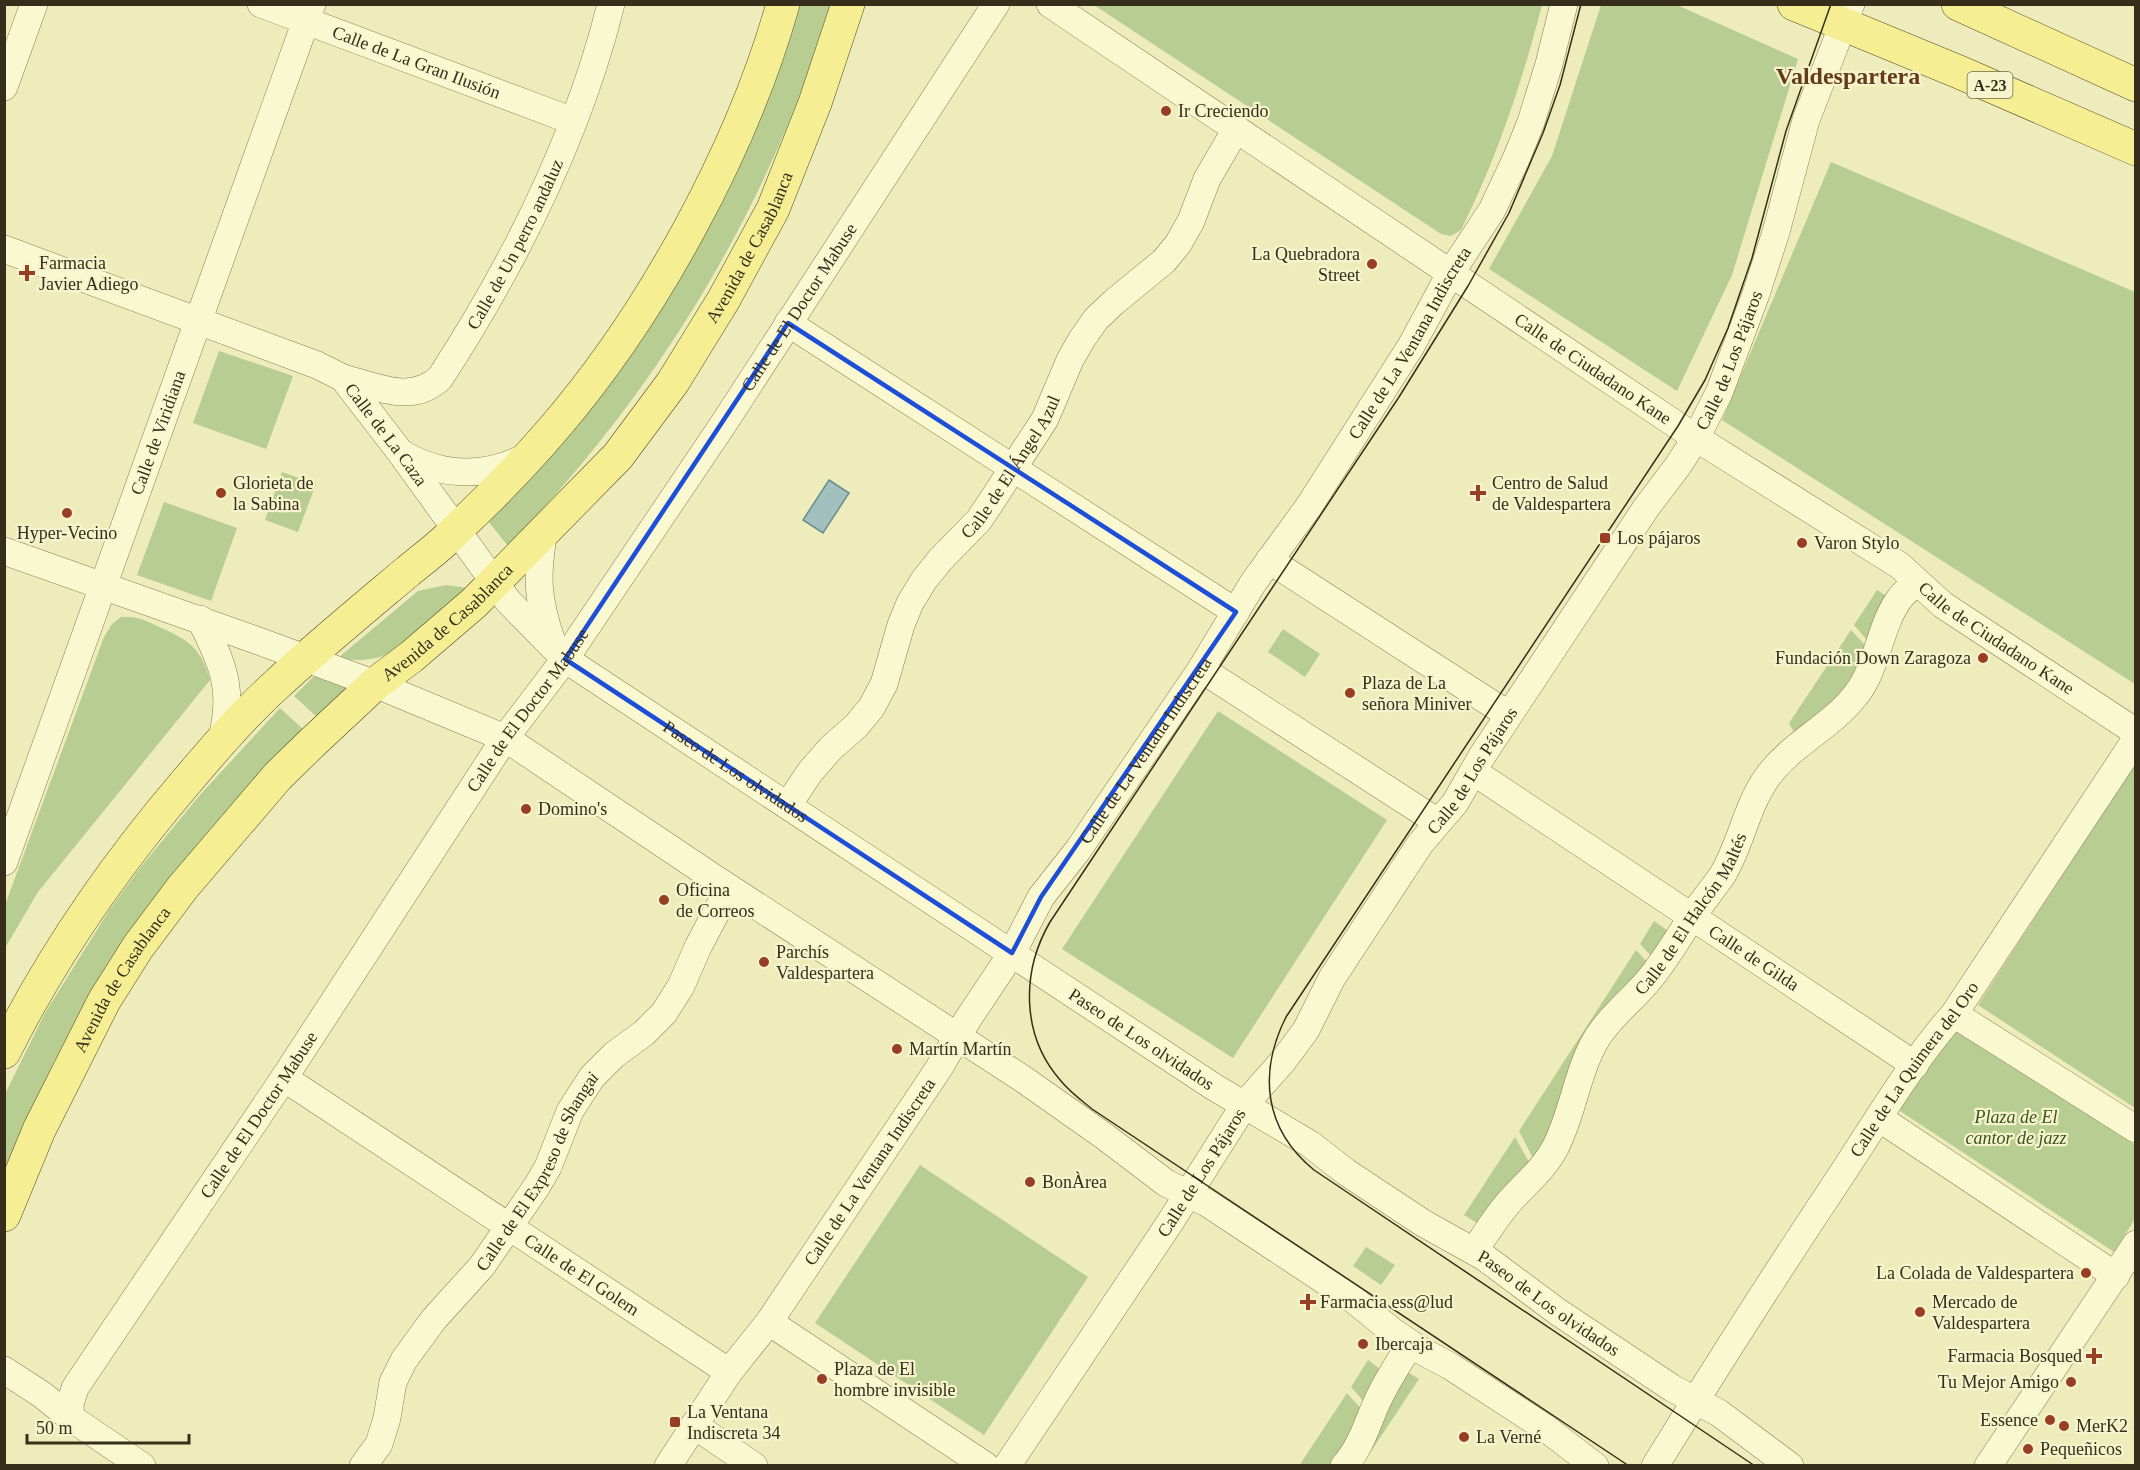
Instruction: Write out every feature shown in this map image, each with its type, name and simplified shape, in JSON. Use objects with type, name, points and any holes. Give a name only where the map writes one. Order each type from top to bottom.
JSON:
[{"type":"main road","points":[[4,1052],[27,1007],[82,918],[141,835],[221,741],[304,659],[456,531],[554,428],[610,356],[690,227],[728,152],[754,90],[783,4]]},
{"type":"main road","name":"Avenida de Casablanca","points":[[4,1215],[39,1130],[104,1001],[138,947],[197,870],[278,776],[375,684],[439,633],[494,583],[618,456],[673,382],[724,299],[772,208],[815,103],[848,4]]},
{"type":"main road","name":"A-23","points":[[1794,4],[1847,15],[1959,72],[2136,149]]},
{"type":"main road","points":[[1958,4],[2136,85]]},
{"type":"street","points":[[4,87],[34,4]]},
{"type":"street","name":"Calle de La Gran Ilusión","points":[[261,4],[309,13],[573,121]]},
{"type":"street","name":"Calle de Un perro andaluz","points":[[343,378],[403,393],[418,392],[430,387],[440,378],[509,262],[543,193],[573,121],[603,38],[611,4]]},
{"type":"street","name":"Calle de El Doctor Mabuse","points":[[71,1418],[70,1404],[75,1388],[284,1078],[560,654],[724,423],[996,4]]},
{"type":"street","name":"Calle de Ciudadano Kane","points":[[1050,4],[1235,131],[1696,438],[1899,565],[1943,605],[2136,732]]},
{"type":"street","name":"Calle de La Ventana Indiscreta","points":[[668,1466],[729,1372],[770,1322],[939,1068],[1011,953],[1041,897],[1078,850],[1201,669],[1269,560],[1309,506],[1411,346],[1450,274],[1492,210],[1516,159],[1531,122],[1549,64],[1564,4]]},
{"type":"street","name":"Calle de Viridiana","points":[[4,862],[309,13]]},
{"type":"street","name":"Calle de Los Pájaros","points":[[1007,1466],[1188,1194],[1245,1104],[1283,1061],[1306,1030],[1339,968],[1426,835],[1455,803],[1509,715],[1646,508],[1696,438],[1719,393],[1756,294],[1778,224],[1806,120],[1847,15]]},
{"type":"street","name":"Calle de El Ángel Azul","points":[[788,805],[810,772],[871,708],[884,684],[901,625],[910,603],[940,560],[979,520],[1045,419],[1070,360],[1096,319],[1164,261],[1178,244],[1191,221],[1207,179],[1235,131]]},
{"type":"street","points":[[4,249],[198,320]]},
{"type":"street","name":"Calle de La Caza","points":[[198,320],[317,364],[343,378],[400,452],[456,531]]},
{"type":"street","points":[[788,323],[1236,612]]},
{"type":"street","name":"Calle de La Caza","points":[[400,452],[438,470],[474,473],[497,469],[530,455]]},
{"type":"street","name":"Paseo de Los olvidados","points":[[456,531],[508,601],[560,654],[1204,1080],[1310,1144],[1346,1172],[1423,1223],[1474,1251],[1558,1312],[1672,1388],[1719,1413],[1790,1466]]},
{"type":"street","points":[[544,531],[538,578],[540,605],[560,654]]},
{"type":"street","points":[[4,551],[375,684],[506,738],[729,888],[958,1035],[1095,1129],[1166,1183],[1207,1203],[1354,1300],[1371,1316],[1410,1344],[1450,1366],[1535,1421],[1595,1466]]},
{"type":"street","points":[[1269,560],[1509,715]]},
{"type":"street","name":"Calle de El Halcón Maltés","points":[[1474,1251],[1496,1218],[1544,1166],[1554,1150],[1567,1122],[1581,1076],[1598,1037],[1614,1015],[1659,968],[1723,873],[1733,854],[1756,794],[1767,777],[1797,747],[1843,710],[1856,696],[1871,668],[1891,615],[1900,598],[1916,582]]},
{"type":"street","points":[[200,620],[219,656],[223,669],[226,696],[225,726],[221,741]]},
{"type":"street","points":[[1201,669],[1437,822]]},
{"type":"street","name":"Calle de La Quimera del Oro","points":[[1696,1400],[1879,1118],[1936,1035],[1954,1014],[2136,739]]},
{"type":"street","name":"Calle de Gilda","points":[[1474,772],[1915,1065]]},
{"type":"street","name":"Calle de El Expreso de Shangai","points":[[363,1466],[378,1444],[387,1418],[393,1382],[404,1360],[434,1319],[482,1266],[548,1167],[570,1111],[592,1077],[614,1055],[644,1033],[664,1013],[681,986],[729,888]]},
{"type":"street","points":[[1954,1014],[2136,1129]]},
{"type":"street","name":"Calle de El Golem","points":[[284,1078],[729,1372]]},
{"type":"street","points":[[1879,1118],[2116,1276]]},
{"type":"street","points":[[1988,1466],[2136,1244]]},
{"type":"street","points":[[770,1322],[986,1466]]},
{"type":"street","points":[[1344,1466],[1352,1457],[1387,1382],[1410,1344]]},
{"type":"street","points":[[4,1370],[142,1466]]},
{"type":"street","points":[[1655,1466],[1696,1400]]},
{"type":"street","points":[[694,1425],[754,1466]]},
{"type":"highlighted area","points":[[788,323],[1236,612],[1041,897],[1012,953],[565,659]]},
{"type":"green space","points":[[797,5],[831,5],[793,114],[760,187],[731,243],[700,297],[630,402],[592,451],[508,546],[488,521],[561,439]]},
{"type":"green space","points":[[1094,5],[1542,5],[1526,63],[1497,147],[1461,230],[1451,236],[1441,234]]},
{"type":"green space","points":[[1601,5],[1677,5],[1798,59],[1732,275],[1677,391],[1489,269],[1552,156]]},
{"type":"green space","points":[[1831,162],[2135,292],[2135,684],[1722,420]]},
{"type":"green space","points":[[219,351],[293,376],[266,449],[193,423]]},
{"type":"green space","points":[[282,472],[316,484],[298,532],[265,520]]},
{"type":"green space","points":[[164,502],[237,528],[211,601],[137,575]]},
{"type":"green space","points":[[446,585],[468,588],[388,654],[364,660],[338,658],[418,591]]},
{"type":"green space","points":[[1877,590],[1889,598],[1867,640],[1854,625]]},
{"type":"green space","points":[[121,617],[144,620],[185,640],[202,659],[210,680],[38,892],[5,948],[5,905],[104,637],[112,624]]},
{"type":"green space","points":[[1283,629],[1320,654],[1305,677],[1268,652]]},
{"type":"green space","points":[[1851,630],[1865,645],[1853,674],[1829,705],[1795,734],[1789,723]]},
{"type":"green space","points":[[317,673],[350,688],[318,718],[294,696]]},
{"type":"green space","points":[[280,708],[303,729],[209,830],[161,891],[94,990],[54,1062],[5,1167],[5,1094],[45,1013],[110,909],[140,868],[199,796]]},
{"type":"green space","points":[[1218,711],[1387,820],[1233,1058],[1062,949]]},
{"type":"green space","points":[[2136,764],[2135,1108],[1978,1005]]},
{"type":"green space","points":[[1654,921],[1671,933],[1653,958],[1640,944]]},
{"type":"green space","points":[[1636,950],[1649,964],[1534,1160],[1519,1131]]},
{"type":"green space","name":"Plaza de El cantor de jazz","points":[[1952,1025],[2135,1145],[2135,1219],[2114,1252],[1897,1109]]},
{"type":"green space","points":[[1515,1137],[1530,1164],[1477,1223],[1464,1215]]},
{"type":"green space","points":[[920,1165],[1088,1277],[984,1435],[815,1323]]},
{"type":"green space","points":[[1366,1247],[1395,1265],[1381,1285],[1353,1266]]},
{"type":"green space","points":[[1368,1360],[1380,1369],[1365,1403],[1351,1387]]},
{"type":"green space","points":[[1406,1371],[1419,1379],[1362,1465],[1359,1466]]},
{"type":"green space","points":[[1347,1393],[1362,1410],[1336,1458],[1329,1465],[1299,1466]]},
{"type":"water","points":[[829,480],[849,493],[823,533],[803,520]]},
{"type":"tram line","points":[[1581,4],[1560,85],[1543,133],[1509,213],[1468,286],[1399,397],[1050,922],[1034,962],[1030,982],[1030,1003],[1032,1024],[1038,1044],[1048,1063],[1068,1089],[1092,1109],[1629,1466]]},
{"type":"tram line","points":[[1755,1466],[1314,1170],[1297,1154],[1285,1137],[1276,1118],[1269,1079],[1277,1038],[1286,1017],[1678,426],[1705,380],[1728,328],[1752,258],[1786,131],[1831,4]]},
{"type":"place","name":"Ir Creciendo","points":[[1166,111]]},
{"type":"place","name":"La Quebradora Street","points":[[1372,264]]},
{"type":"place","name":"Farmacia Javier Adiego","points":[[27,273]]},
{"type":"place","name":"Glorieta de la Sabina","points":[[221,493]]},
{"type":"place","name":"Centro de Salud de Valdespartera","points":[[1478,493]]},
{"type":"place","name":"Hyper-Vecino","points":[[67,513]]},
{"type":"place","name":"Los pájaros","points":[[1605,538]]},
{"type":"place","name":"Varon Stylo","points":[[1802,543]]},
{"type":"place","name":"Fundación Down Zaragoza","points":[[1983,658]]},
{"type":"place","name":"Plaza de La señora Miniver","points":[[1350,693]]},
{"type":"place","name":"Domino's","points":[[526,809]]},
{"type":"place","name":"Oficina de Correos","points":[[664,900]]},
{"type":"place","name":"Parchís Valdespartera","points":[[764,962]]},
{"type":"place","name":"Martín Martín","points":[[897,1049]]},
{"type":"place","name":"BonÀrea","points":[[1030,1182]]},
{"type":"place","name":"La Colada de Valdespartera","points":[[2086,1273]]},
{"type":"place","name":"Farmacia ess@lud","points":[[1308,1302]]},
{"type":"place","name":"Mercado de Valdespartera","points":[[1920,1312]]},
{"type":"place","name":"Ibercaja","points":[[1363,1344]]},
{"type":"place","name":"Farmacia Bosqued","points":[[2094,1356]]},
{"type":"place","name":"Plaza de El hombre invisible","points":[[822,1379]]},
{"type":"place","name":"Tu Mejor Amigo","points":[[2071,1382]]},
{"type":"place","name":"Essence","points":[[2050,1420]]},
{"type":"place","name":"La Ventana Indiscreta 34","points":[[675,1422]]},
{"type":"place","name":"MerK2","points":[[2064,1426]]},
{"type":"place","name":"La Verné","points":[[1464,1437]]},
{"type":"place","name":"Pequeñicos","points":[[2028,1449]]},
{"type":"district","name":"Valdespartera","points":[[1848,76]]}]
